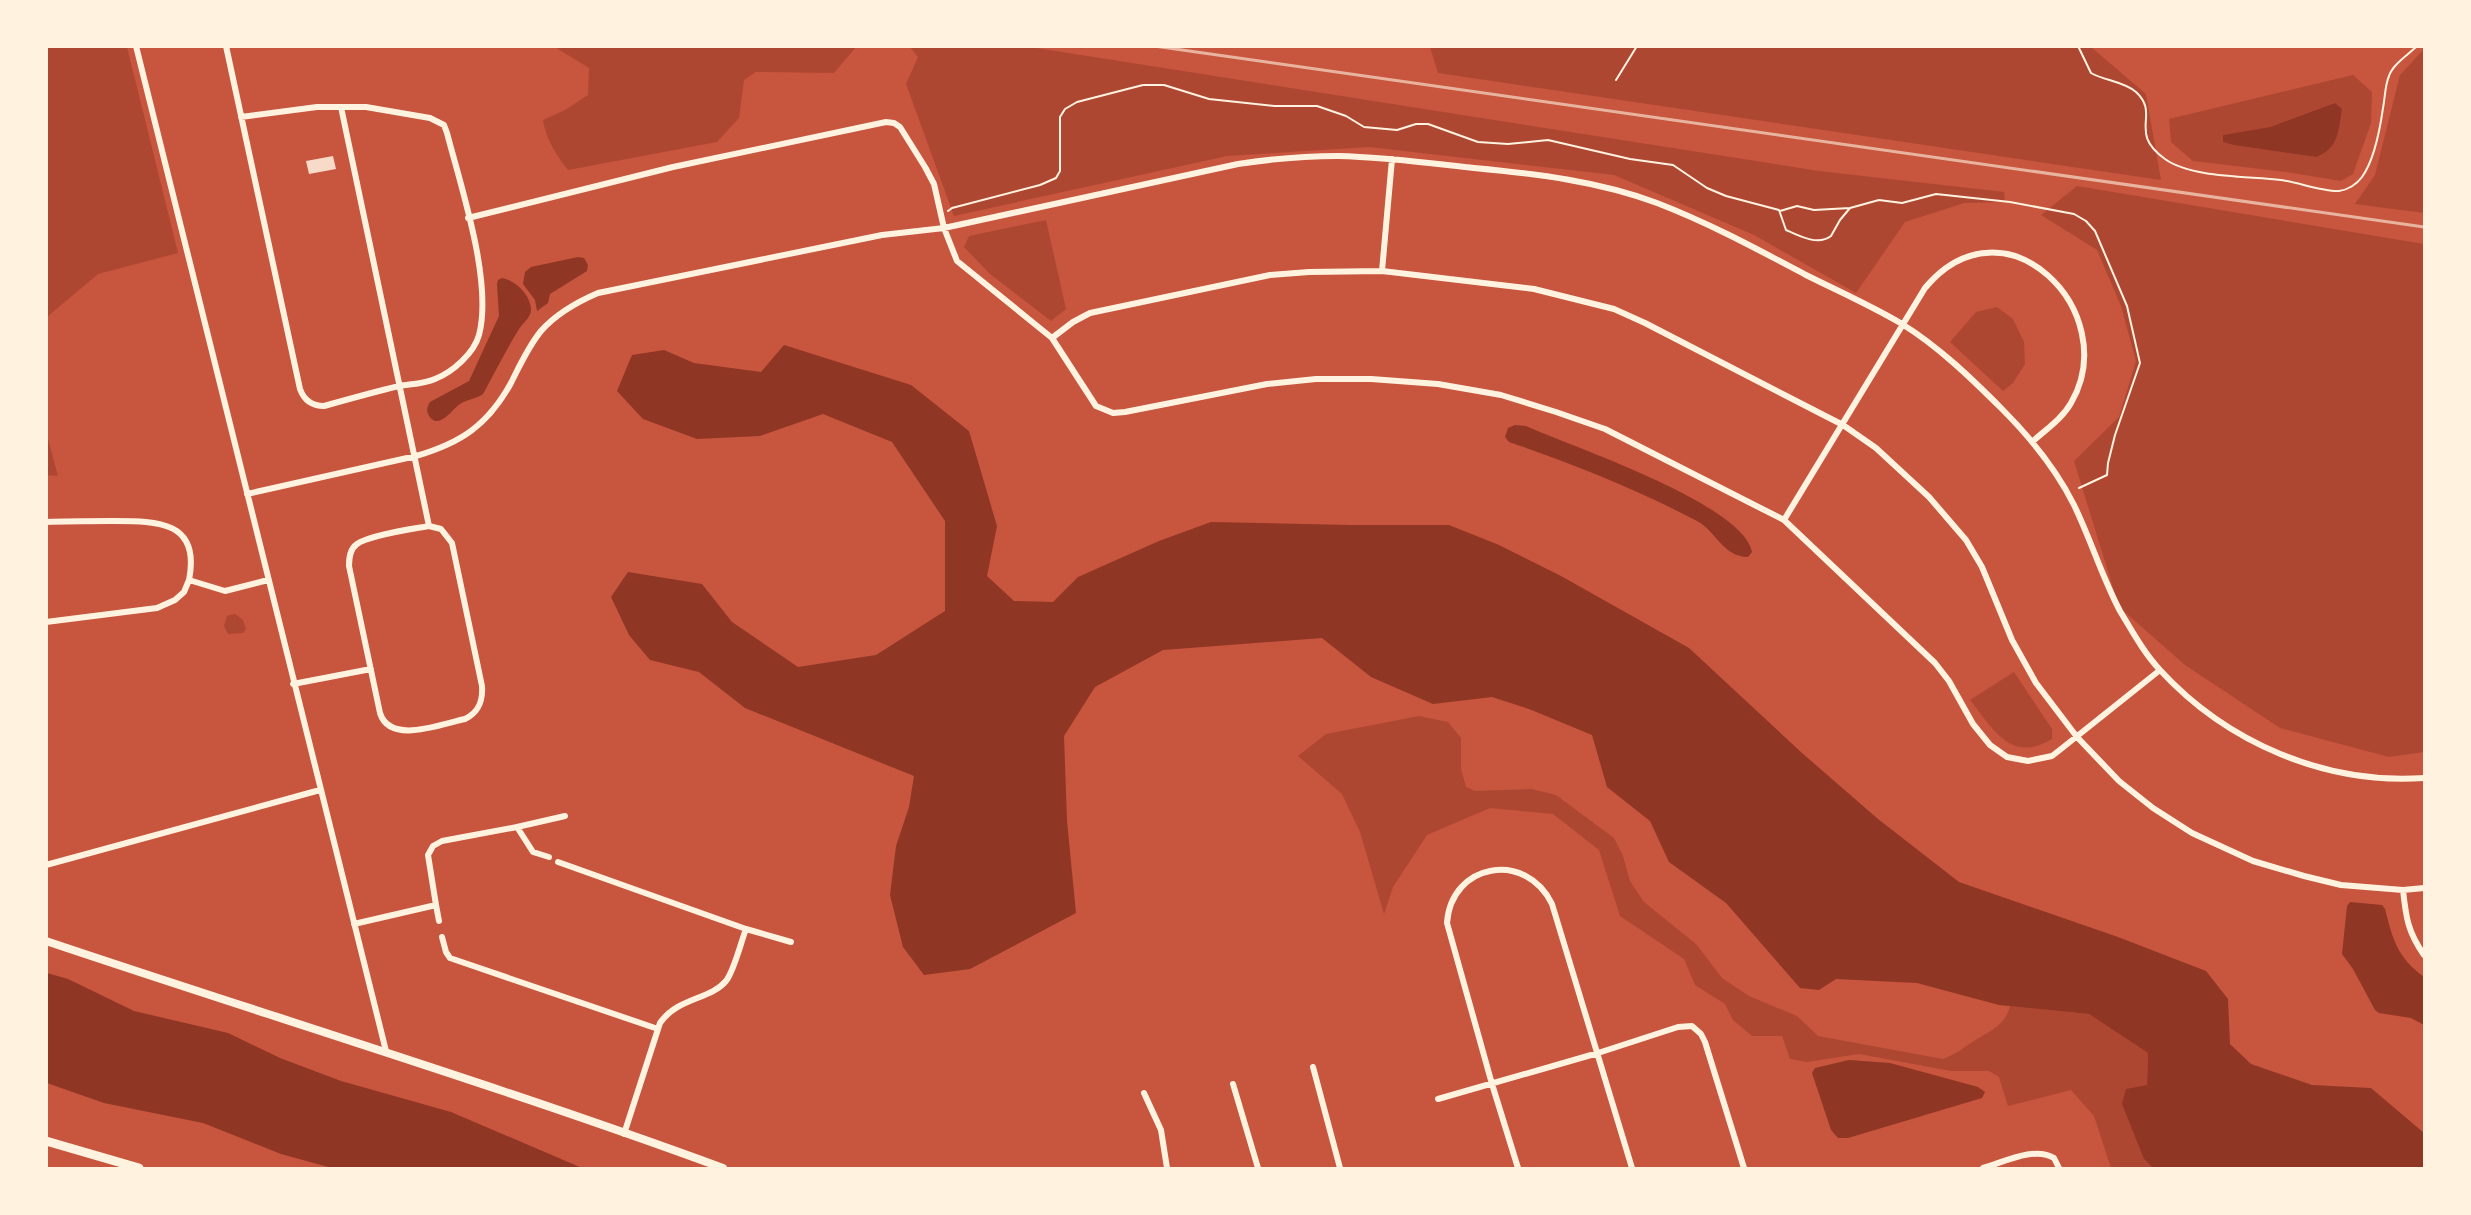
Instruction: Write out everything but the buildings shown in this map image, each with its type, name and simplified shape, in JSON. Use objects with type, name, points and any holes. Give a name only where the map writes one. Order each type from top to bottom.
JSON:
[{"type":"main road","points":[[46,1141],[139,1168]]},
{"type":"street","points":[[136,46],[386,1051]]},
{"type":"street","points":[[226,46],[241,117],[300,389],[313,405],[324,406],[400,386],[434,380],[448,372],[470,351],[479,336],[484,301],[468,218],[444,125],[430,118],[366,107],[317,107],[241,117]]},
{"type":"street","points":[[341,107],[429,526]]},
{"type":"street","points":[[468,218],[673,167],[886,122],[894,123],[906,135],[933,184],[944,228],[957,261],[1052,338],[1096,406],[1104,411],[1125,412],[1267,384],[1316,379],[1371,379],[1438,384],[1501,395],[1605,429],[1784,520],[1935,663],[1949,681],[1973,724],[1990,745],[2016,760],[2028,761],[2052,756],[2160,670]]},
{"type":"street","points":[[247,494],[441,449],[480,425],[498,404],[527,350],[542,330],[577,302],[598,293],[882,235],[944,228],[1238,164],[1283,158],[1327,156],[1392,159],[1554,176],[1654,202],[1705,222],[1903,325],[1954,363],[2002,409],[2032,442],[2056,474],[2073,503],[2119,608],[2160,670],[2225,725],[2270,750],[2306,764],[2346,773],[2384,778],[2424,778]]},
{"type":"street","points":[[1382,271],[1392,159]]},
{"type":"street","points":[[1784,520],[1933,278],[1950,264],[1972,254],[2006,252],[2037,265],[2062,290],[2078,325],[2083,343],[2083,360],[2077,388],[2071,403],[2063,414],[2032,442]]},
{"type":"street","points":[[1052,338],[1073,322],[1090,313],[1270,275],[1309,272],[1382,271],[1534,289],[1614,309],[1645,322],[1843,424],[1876,448],[1929,497],[1966,540],[1982,567],[2012,640],[2036,683],[2077,737],[2119,781],[2192,834],[2253,861],[2341,885],[2403,890],[2424,888]]},
{"type":"street","points":[[46,522],[145,521],[168,526],[182,535],[187,543],[192,565],[184,592],[175,600],[157,608],[46,622]]},
{"type":"street","points":[[429,526],[441,529],[452,543],[482,686],[481,702],[472,715],[465,719],[401,731],[389,726],[382,718],[349,566],[351,551],[364,540],[429,526]]},
{"type":"street","points":[[189,580],[225,591],[268,580]]},
{"type":"street","points":[[293,684],[371,669]]},
{"type":"street","points":[[46,865],[320,790]]},
{"type":"street","points":[[439,921],[428,855],[433,846],[442,841],[566,816]]},
{"type":"street","points":[[517,827],[533,852],[549,857]]},
{"type":"street","points":[[558,862],[746,929],[791,942]]},
{"type":"street","points":[[1518,1168],[1447,923],[1454,895],[1468,880],[1479,874],[1502,870],[1522,873],[1539,884],[1552,904],[1632,1168]]},
{"type":"street","points":[[2403,890],[2406,919],[2411,935],[2424,955]]},
{"type":"street","points":[[354,924],[436,905]]},
{"type":"street","points":[[624,1134],[658,1029],[672,1009],[719,987],[727,980],[746,929]]},
{"type":"street","points":[[442,937],[450,958],[658,1029]]},
{"type":"street","points":[[46,941],[299,1026],[386,1051],[723,1168]]},
{"type":"street","points":[[1438,1099],[1598,1053],[1678,1027],[1692,1026],[1698,1030],[1705,1042],[1744,1168]]},
{"type":"street","points":[[1313,1067],[1340,1168]]},
{"type":"street","points":[[1233,1084],[1258,1168]]},
{"type":"street","points":[[1144,1093],[1161,1130],[1167,1168]]},
{"type":"street","points":[[1983,1168],[2031,1154],[2044,1154],[2054,1158],[2059,1168]]},
{"type":"path","points":[[1616,80],[1637,46]]},
{"type":"path","points":[[2078,46],[2086,68],[2091,73],[2128,87],[2141,97],[2147,111],[2145,134],[2148,142],[2154,151],[2168,161],[2208,173],[2281,180],[2337,191],[2352,186],[2365,172],[2370,162],[2382,114],[2388,76],[2417,46]]},
{"type":"path","points":[[1780,211],[1797,206],[1814,210],[1850,208],[1879,200],[1902,203],[1936,194],[2010,202],[2074,214],[2086,220],[2095,231],[2127,306],[2140,363],[2115,435],[2107,475],[2079,488]]},
{"type":"shaded area","points":[[46,47],[127,47],[178,253],[98,274],[47,317]]},
{"type":"shaded area","points":[[555,47],[856,47],[834,73],[756,72],[744,80],[739,118],[717,142],[568,170],[559,159],[546,134],[543,120],[565,110],[588,95],[589,68]]},
{"type":"shaded area","points":[[910,47],[1030,47],[1819,171],[2004,192],[2005,202],[1964,203],[1905,222],[1856,293],[1754,235],[1614,175],[1369,147],[1227,156],[954,216],[906,84],[918,57]]},
{"type":"shaded area","points":[[1430,47],[2091,47],[2146,94],[2161,180],[1438,73]]},
{"type":"shaded area","points":[[2424,49],[2424,213],[2355,204],[2375,175],[2400,75]]},
{"type":"shaded area","points":[[2353,75],[2372,92],[2371,123],[2353,174],[2341,181],[2193,161],[2171,142],[2169,119]],"holes":[[[2335,103],[2316,157],[2233,145],[2223,142],[2223,135],[2270,127]]]},
{"type":"shaded area","points":[[2335,103],[2342,109],[2336,138],[2329,149],[2316,157],[2223,142],[2223,135],[2270,127]]},
{"type":"shaded area","points":[[2077,186],[2424,244],[2424,752],[2389,757],[2280,728],[2185,665],[2119,607],[2074,461],[2119,417],[2136,361],[2121,306],[2097,250],[2041,215]]},
{"type":"shaded area","points":[[1046,220],[1066,309],[1051,321],[990,274],[964,247],[969,236]]},
{"type":"shaded area","points":[[578,257],[584,258],[588,265],[587,271],[550,294],[548,303],[537,311],[535,300],[523,284],[525,272],[531,267]]},
{"type":"shaded area","points":[[502,278],[512,282],[525,294],[530,304],[530,315],[514,337],[483,394],[460,404],[441,420],[433,420],[427,412],[430,402],[469,381],[499,316],[497,284]]},
{"type":"shaded area","points":[[1997,307],[2013,319],[2024,342],[2025,364],[2013,383],[2003,391],[1950,342],[1976,312]]},
{"type":"shaded area","points":[[784,345],[911,385],[969,431],[997,526],[987,576],[1014,601],[1053,602],[1078,577],[1159,541],[1211,522],[1449,525],[1499,545],[1561,576],[1689,648],[1802,753],[1878,819],[1959,882],[2118,937],[2206,971],[2228,999],[2230,1044],[2251,1064],[2312,1085],[2371,1088],[2424,1133],[2424,1168],[2153,1168],[2144,1159],[2122,1104],[2126,1089],[2147,1085],[2148,1053],[2089,1014],[1999,1005],[1917,983],[1836,979],[1819,990],[1800,988],[1726,903],[1669,862],[1650,821],[1607,787],[1592,735],[1529,709],[1492,697],[1433,704],[1371,677],[1322,638],[1163,650],[1095,687],[1064,736],[1067,821],[1076,913],[970,969],[924,975],[903,947],[890,895],[896,846],[909,807],[914,776],[745,708],[699,672],[650,660],[629,635],[611,597],[628,572],[702,584],[732,622],[798,667],[876,655],[945,611],[945,521],[892,442],[823,414],[760,436],[697,439],[643,419],[617,391],[632,355],[664,350],[694,363],[761,372]]},
{"type":"shaded area","points":[[1515,425],[1526,426],[1615,462],[1688,496],[1719,515],[1741,533],[1752,552],[1748,557],[1732,553],[1704,525],[1674,509],[1604,478],[1509,442],[1505,437],[1508,428]]},
{"type":"shaded area","points":[[47,435],[58,476],[47,475]]},
{"type":"shaded area","points":[[235,614],[243,620],[246,629],[243,633],[228,634],[224,626],[227,616]]},
{"type":"shaded area","points":[[2014,672],[2052,729],[2052,739],[2038,746],[2025,748],[2004,740],[1970,700]]},
{"type":"shaded area","points":[[1419,716],[1448,722],[1461,738],[1461,769],[1466,787],[1475,791],[1531,789],[1556,795],[1614,838],[1623,856],[1630,881],[1644,902],[1696,944],[1722,978],[1749,996],[1797,1016],[1818,1036],[1943,1059],[1997,1026],[2005,1018],[2010,1006],[2089,1014],[2148,1053],[2144,1159],[2153,1168],[2111,1168],[2094,1116],[2071,1090],[2008,1106],[1999,1077],[1989,1071],[1951,1071],[1859,1054],[1807,1062],[1790,1059],[1782,1036],[1752,1036],[1733,1020],[1725,1004],[1695,985],[1684,959],[1620,916],[1599,850],[1553,814],[1490,808],[1427,835],[1393,887],[1384,914],[1360,832],[1342,794],[1298,756],[1326,734]]},
{"type":"shaded area","points":[[2350,902],[2382,905],[2385,909],[2397,947],[2415,970],[2424,977],[2424,1025],[2411,1018],[2379,1013],[2375,1010],[2353,969],[2342,954],[2347,906]]},
{"type":"shaded area","points":[[47,973],[68,979],[134,1011],[228,1033],[280,1058],[341,1081],[451,1112],[582,1168],[332,1168],[281,1154],[203,1123],[104,1103],[47,1083]]},
{"type":"shaded area","points":[[1849,1060],[1890,1063],[1978,1087],[1985,1092],[1982,1098],[1848,1138],[1838,1138],[1831,1130],[1812,1073],[1815,1068]]},
{"type":"railway","points":[[1154,46],[2424,227]]}]
